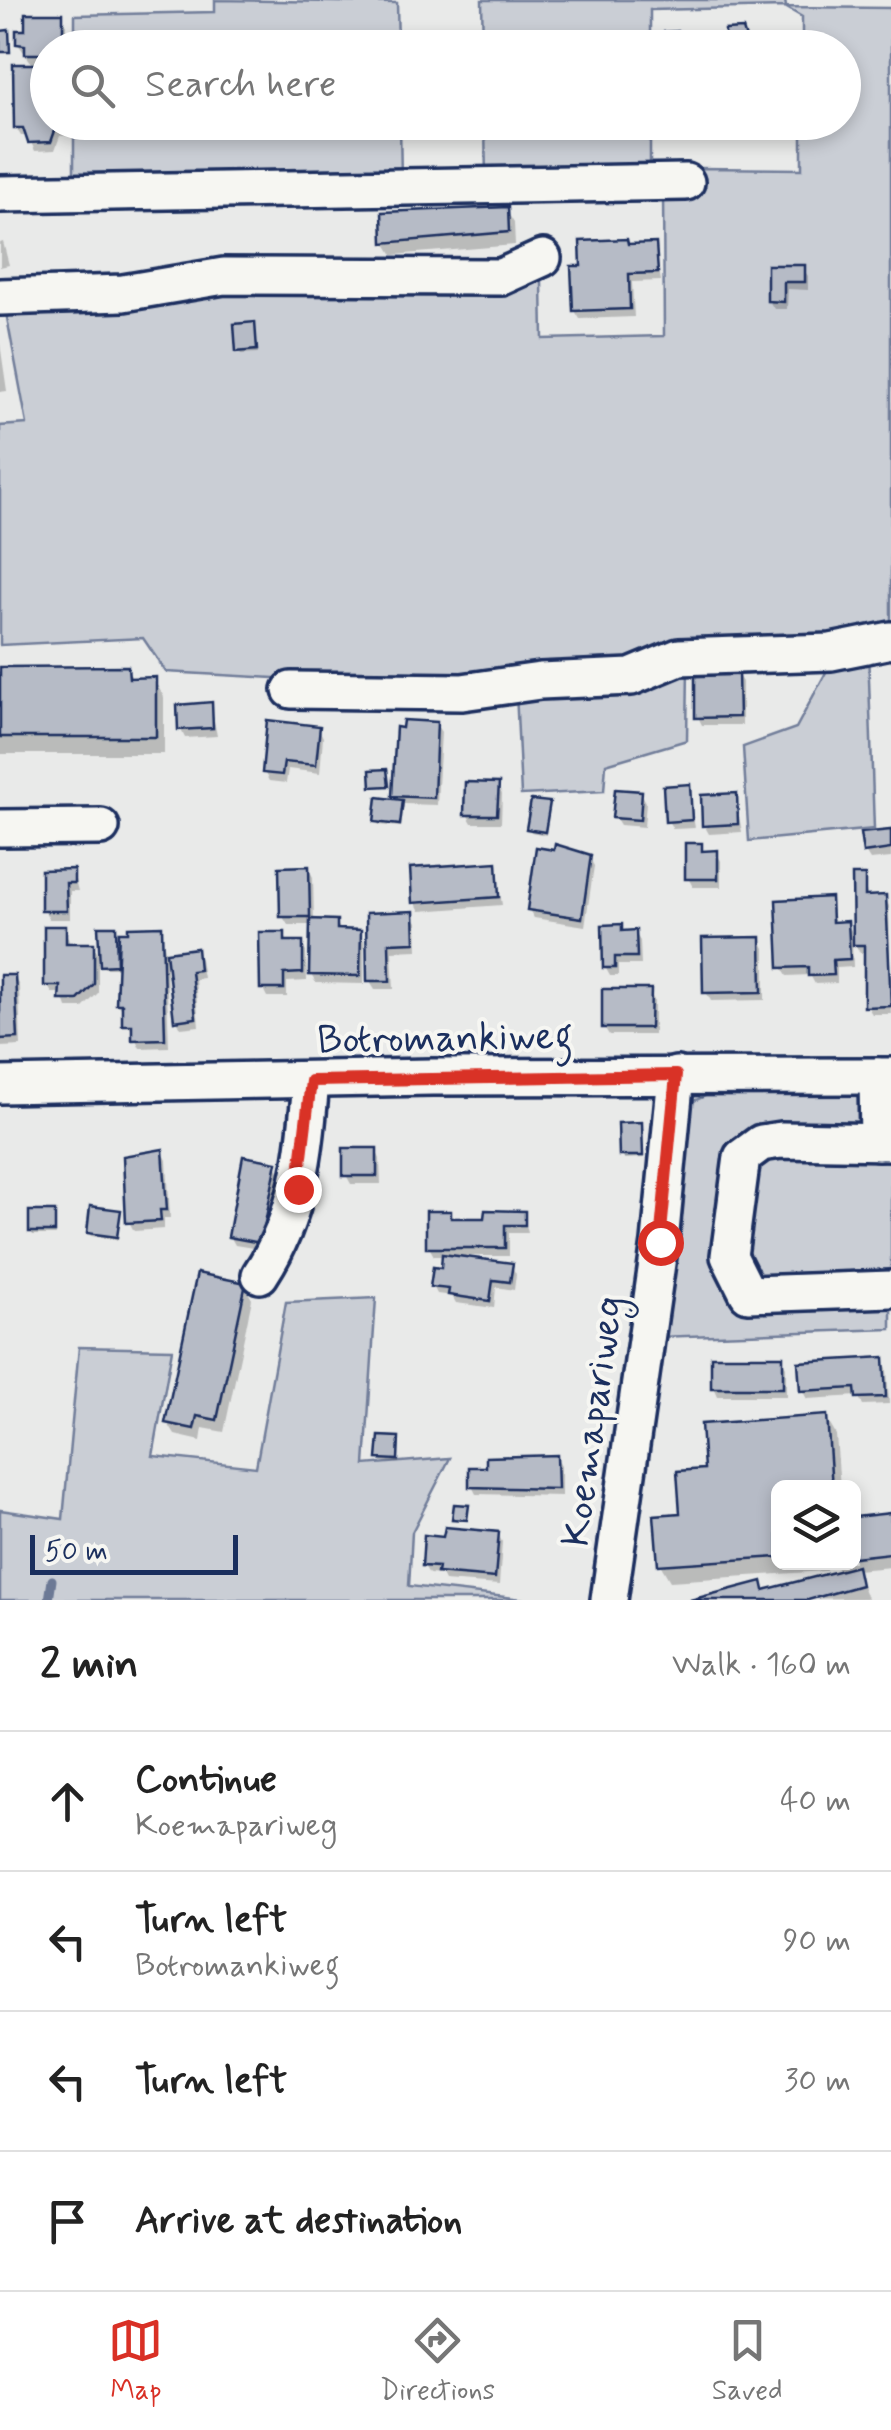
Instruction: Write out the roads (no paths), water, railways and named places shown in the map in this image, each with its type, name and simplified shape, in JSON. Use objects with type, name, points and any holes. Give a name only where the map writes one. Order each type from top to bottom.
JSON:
[{"type":"street","points":[[0,194],[686,182]]},
{"type":"street","points":[[0,298],[122,293],[224,276],[501,277],[543,258]]},
{"type":"street","points":[[291,690],[462,692],[540,681],[631,676],[680,657],[831,652],[891,640]]},
{"type":"street","points":[[0,828],[101,827]]},
{"type":"street","name":"Botromankiweg","points":[[0,1085],[676,1075],[884,1076]]},
{"type":"street","name":"Koemapariweg","points":[[609,1600],[660,1242],[676,1075]]},
{"type":"street","points":[[884,1076],[884,1142],[781,1140],[762,1144],[742,1157],[728,1256],[748,1294],[891,1289]]},
{"type":"street","points":[[260,1275],[287,1226],[298,1189],[311,1081]]},
{"type":"waterway","points":[[49,1600],[52,1580]]}]
